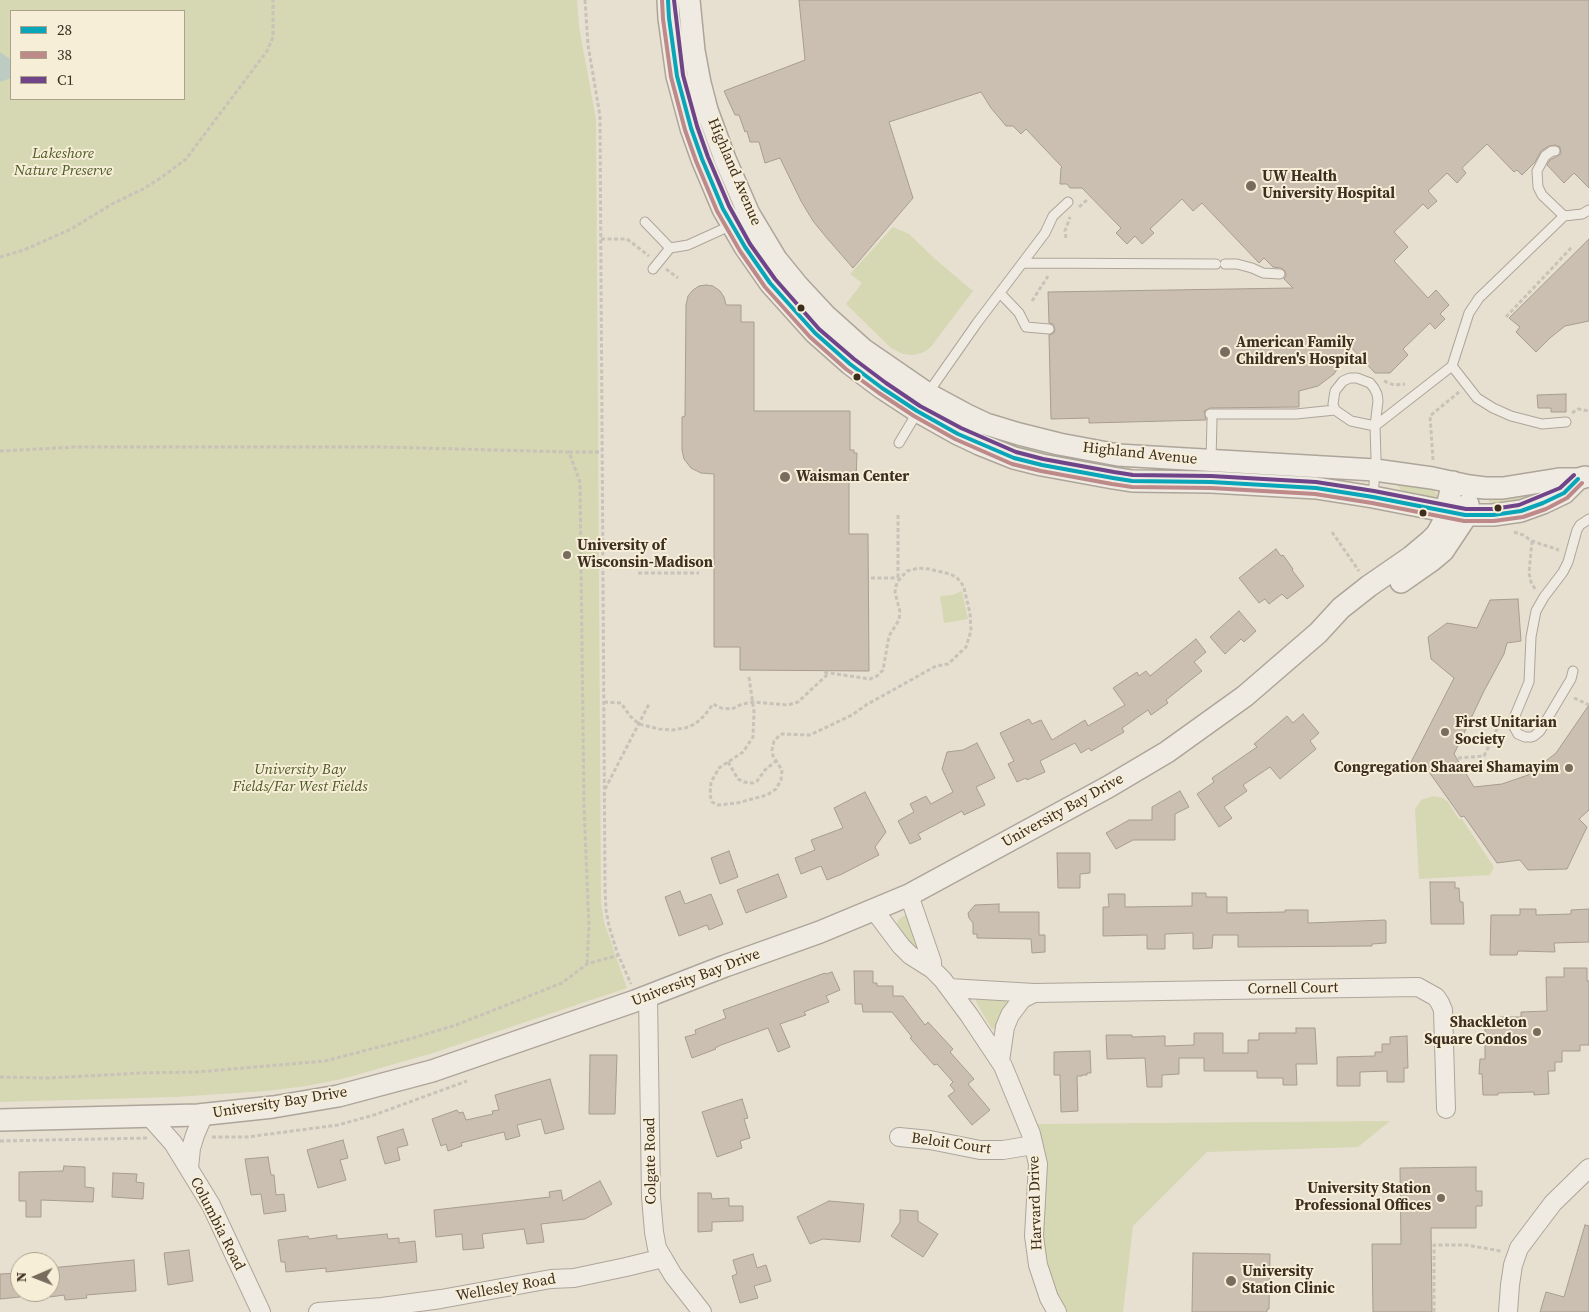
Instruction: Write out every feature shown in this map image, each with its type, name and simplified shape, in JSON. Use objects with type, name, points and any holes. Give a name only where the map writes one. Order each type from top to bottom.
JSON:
[{"type":"street","name":"Highland Avenue","points":[[668,0],[678,76],[688,118],[702,160],[723,209],[740,220]]},
{"type":"street","name":"Highland Avenue","points":[[689,0],[694,51],[707,110],[725,159],[740,220],[770,283],[815,333],[866,376],[923,403],[979,444],[1014,458],[1042,465],[1132,481],[1211,472],[1376,470],[1461,484]]},
{"type":"street","name":"Highland Avenue","points":[[1211,472],[1374,497],[1456,514]]},
{"type":"street","points":[[1461,484],[1503,488],[1559,479],[1584,478]]},
{"type":"street","points":[[1456,514],[1492,515],[1521,511],[1564,493],[1584,478]]},
{"type":"street","name":"University Bay Drive","points":[[0,1120],[204,1114],[273,1107],[338,1096],[432,1071],[641,999],[812,935],[909,895],[1108,787],[1167,752],[1245,696],[1318,633],[1333,616],[1353,599],[1424,547],[1468,499],[1461,484]]},
{"type":"street","name":"Harvard Drive","points":[[909,895],[932,962],[932,969]]},
{"type":"street","name":"Harvard Drive","points":[[874,910],[901,946],[910,955],[932,969],[949,988],[1003,1066],[1031,1134],[1038,1164],[1034,1236],[1038,1265],[1049,1298],[1057,1312]]},
{"type":"street","name":"Cornell Court","points":[[949,988],[1034,993],[1418,987],[1436,997],[1443,1010],[1446,1109]]},
{"type":"street","points":[[1000,1062],[1005,1027],[1010,1016],[1022,999],[1034,993]]},
{"type":"street","name":"Colgate Road","points":[[641,999],[655,1240],[657,1248],[673,1275],[702,1312]]},
{"type":"street","points":[[189,1168],[192,1141],[204,1114]]},
{"type":"street","name":"Columbia Road","points":[[149,1116],[173,1143],[211,1205],[261,1312]]},
{"type":"street","name":"Beloit Court","points":[[899,1137],[930,1140],[980,1150],[1002,1150],[1033,1145]]},
{"type":"street","points":[[1508,1312],[1513,1265],[1520,1248],[1553,1203],[1589,1168]]},
{"type":"street","name":"Wellesley Road","points":[[318,1312],[382,1307],[441,1299],[551,1280],[574,1278],[663,1258]]},
{"type":"lane","points":[[1556,151],[1552,151],[1540,162],[1536,179],[1542,195],[1564,216]]},
{"type":"lane","points":[[899,443],[923,403],[1045,232],[1053,216],[1068,202]]},
{"type":"lane","points":[[1211,472],[1210,417],[1296,414],[1335,410],[1351,421],[1375,426],[1452,366],[1470,313],[1479,298],[1564,216],[1582,214],[1589,210]]},
{"type":"lane","points":[[655,266],[670,248],[688,245],[740,220]]},
{"type":"lane","points":[[645,222],[670,248]]},
{"type":"lane","points":[[1023,263],[1237,264],[1263,273],[1280,274]]},
{"type":"lane","points":[[1000,293],[1019,313],[1026,327],[1049,328]]},
{"type":"lane","points":[[1452,366],[1477,398],[1486,404],[1512,416],[1542,424],[1566,422]]},
{"type":"lane","points":[[1335,410],[1333,397],[1338,385],[1350,378],[1364,379],[1370,383],[1377,394],[1374,497]]},
{"type":"lane","points":[[1573,671],[1572,679],[1540,731],[1534,736],[1525,737],[1515,731],[1514,718],[1529,682],[1530,638],[1536,612],[1568,562],[1577,530],[1580,525],[1589,519]]},
{"type":"path","points":[[0,257],[24,250],[71,229],[112,204],[143,189],[174,170],[186,159],[267,51],[273,38],[273,0]]},
{"type":"path","points":[[585,0],[588,44],[600,116],[606,910],[619,955],[632,986],[641,999]]},
{"type":"path","points":[[1076,209],[1088,198]]},
{"type":"path","points":[[1066,238],[1065,231],[1072,214]]},
{"type":"path","points":[[601,239],[627,240],[655,266],[678,278]]},
{"type":"path","points":[[1506,317],[1572,247]]},
{"type":"path","points":[[1032,301],[1048,276]]},
{"type":"path","points":[[1379,377],[1387,383],[1394,385],[1405,384]]},
{"type":"path","points":[[1434,463],[1430,416],[1467,386]]},
{"type":"path","points":[[0,450],[77,447],[384,447],[602,452]]},
{"type":"path","points":[[569,452],[580,482],[584,806],[588,927],[587,964]]},
{"type":"path","points":[[823,672],[870,679],[877,676],[883,670],[889,636],[899,620],[899,605],[895,592],[898,579],[898,515]]},
{"type":"path","points":[[1511,531],[1523,535],[1532,541],[1564,552]]},
{"type":"path","points":[[1332,532],[1360,572]]},
{"type":"path","points":[[1532,541],[1529,573],[1536,591]]},
{"type":"path","points":[[749,677],[753,702],[753,737],[743,752],[719,768],[711,782],[710,795],[712,802],[718,805],[737,803],[768,795],[776,789],[782,770],[772,750],[774,742],[782,734],[810,735],[852,715],[866,705],[936,666],[948,664],[966,647],[971,632],[970,613],[964,588],[956,577],[919,568],[907,571],[898,579],[870,578]]},
{"type":"path","points":[[638,573],[699,573]]},
{"type":"path","points":[[604,702],[621,703],[630,716],[639,724],[672,730],[695,724],[714,704],[721,708],[732,709],[742,704],[753,702],[788,705],[798,702],[830,673]]},
{"type":"path","points":[[605,789],[649,704]]},
{"type":"path","points":[[728,762],[738,779],[753,783],[777,760]]},
{"type":"path","points":[[0,1077],[48,1078],[196,1072],[325,1061],[413,1038],[456,1024],[562,984],[587,964],[619,955]]},
{"type":"path","points":[[1434,1312],[1434,1245],[1466,1245],[1503,1251]]},
{"type":"green space","name":"University Bay Fields/Far West Fields","points":[[0,0],[577,0],[579,27],[596,119],[601,901],[604,922],[627,988],[433,1053],[342,1079],[267,1091],[176,1097],[0,1102]]},
{"type":"green space","points":[[893,227],[909,234],[973,291],[930,348],[922,353],[913,355],[903,354],[891,348],[846,304],[862,283],[850,274]]},
{"type":"green space","points":[[967,425],[1042,451],[1075,458],[1142,466],[1119,471],[1094,468],[991,441]]},
{"type":"green space","points":[[1395,482],[1433,489],[1438,496],[1437,499],[1404,494]]},
{"type":"green space","points":[[1560,484],[1528,501],[1491,508],[1488,497]]},
{"type":"green space","points":[[962,591],[968,619],[944,623],[940,596],[952,595]]},
{"type":"green space","points":[[1433,796],[1443,798],[1448,802],[1459,819],[1462,819],[1494,867],[1490,875],[1419,879],[1415,809],[1421,800]]},
{"type":"green space","points":[[908,915],[919,947],[917,948],[910,946],[897,923],[899,919]]},
{"type":"green space","points":[[977,999],[1006,1001],[1008,1005],[997,1028],[992,1029],[976,1002]]},
{"type":"green space","points":[[1390,1121],[1358,1147],[1207,1152],[1133,1226],[1123,1312],[1066,1312],[1061,1305],[1045,1267],[1042,1195],[1032,1124]]},
{"type":"shaded area","points":[[0,52],[10,59],[10,78],[0,82]]},
{"type":"building","name":"UW Health University Hospital","points":[[799,0],[1589,0],[1589,188],[1574,173],[1564,183],[1547,165],[1550,160],[1561,154],[1560,147],[1555,145],[1541,151],[1535,162],[1522,175],[1517,170],[1514,172],[1487,144],[1462,168],[1466,173],[1457,183],[1447,173],[1428,191],[1437,201],[1428,209],[1423,204],[1394,232],[1408,247],[1394,261],[1428,298],[1436,290],[1449,305],[1440,314],[1445,319],[1435,329],[1430,323],[1403,349],[1408,355],[1390,373],[1375,373],[1348,344],[1334,374],[1318,386],[1299,391],[1299,407],[1210,408],[1204,411],[1206,420],[1089,423],[1089,418],[1051,419],[1049,335],[1054,333],[1055,329],[1053,324],[1049,323],[1048,292],[1293,288],[1284,279],[1285,271],[1281,268],[1273,267],[1264,258],[1259,263],[1202,203],[1193,211],[1182,199],[1150,229],[1154,233],[1142,244],[1135,236],[1127,244],[1116,233],[1121,228],[1082,188],[1070,188],[1067,184],[1060,184],[1062,167],[1026,129],[1021,134],[1013,126],[1006,126],[981,92],[889,122],[913,198],[853,268],[813,221],[780,158],[765,163],[759,142],[750,142],[739,115],[735,115],[724,91],[805,60]]},
{"type":"building","points":[[1589,239],[1589,321],[1565,326],[1536,352],[1516,332],[1520,327],[1509,318]]},
{"type":"building","name":"Waisman Center","points":[[699,286],[713,286],[720,291],[726,305],[741,305],[741,322],[754,322],[754,411],[850,411],[850,450],[854,450],[854,453],[857,453],[856,480],[849,480],[849,534],[868,534],[869,671],[740,670],[740,647],[714,647],[714,474],[701,473],[691,468],[684,459],[682,450],[682,417],[685,416],[686,305],[688,296],[693,290]]},
{"type":"building","points":[[1566,394],[1566,412],[1551,412],[1551,408],[1538,408],[1537,395]]},
{"type":"building","points":[[1276,549],[1281,556],[1283,555],[1304,586],[1287,599],[1282,594],[1269,604],[1265,599],[1259,603],[1239,578]]},
{"type":"building","name":"First Unitarian Society","points":[[1518,599],[1521,641],[1507,643],[1504,654],[1454,754],[1474,787],[1502,784],[1528,775],[1556,753],[1589,705],[1589,810],[1579,819],[1587,827],[1567,869],[1528,870],[1520,860],[1497,863],[1464,816],[1461,817],[1429,772],[1414,773],[1409,766],[1454,678],[1431,659],[1428,637],[1447,623],[1477,628],[1490,600]]},
{"type":"building","points":[[1239,611],[1256,631],[1244,642],[1241,639],[1225,654],[1210,637]]},
{"type":"building","points":[[1196,639],[1206,652],[1194,662],[1202,671],[1166,700],[1168,703],[1151,715],[1148,710],[1122,728],[1124,732],[1091,751],[1089,748],[1081,753],[1075,743],[1040,761],[1045,772],[1017,782],[1008,764],[1014,761],[1000,733],[1029,719],[1032,724],[1041,720],[1052,740],[1085,720],[1088,726],[1125,705],[1113,688],[1137,672],[1139,676],[1146,671],[1150,676]]},
{"type":"building","points":[[1303,714],[1319,733],[1310,741],[1316,749],[1280,779],[1270,767],[1243,785],[1247,791],[1224,807],[1232,818],[1219,827],[1197,794],[1214,782],[1212,778],[1257,747],[1254,744],[1287,716],[1293,723]]},
{"type":"building","points":[[977,743],[995,778],[976,787],[985,805],[964,815],[962,811],[918,834],[921,839],[910,844],[898,821],[914,812],[910,804],[926,796],[931,804],[953,792],[942,769],[947,752],[963,750]]},
{"type":"building","points":[[1180,791],[1189,807],[1175,814],[1175,840],[1133,840],[1116,849],[1106,833],[1129,820],[1152,820],[1152,807]]},
{"type":"building","points":[[865,792],[886,832],[875,847],[879,855],[827,880],[821,866],[801,874],[795,858],[815,850],[811,840],[843,828],[834,808]]},
{"type":"building","points":[[729,851],[738,877],[720,884],[711,858]]},
{"type":"building","points":[[1057,853],[1090,853],[1090,873],[1080,874],[1080,888],[1058,888]]},
{"type":"building","points":[[778,874],[787,897],[746,913],[737,890]]},
{"type":"building","points":[[1430,882],[1455,882],[1455,888],[1459,888],[1460,902],[1463,902],[1464,924],[1431,924]]},
{"type":"building","points":[[680,891],[685,904],[711,894],[723,924],[709,930],[707,925],[679,936],[665,897]]},
{"type":"building","points":[[1192,893],[1206,893],[1206,897],[1227,897],[1227,913],[1308,910],[1308,923],[1385,920],[1386,943],[1372,944],[1372,946],[1238,947],[1238,935],[1213,935],[1212,948],[1193,949],[1193,933],[1165,934],[1165,949],[1147,949],[1147,935],[1103,936],[1103,907],[1109,907],[1108,894],[1125,894],[1125,907],[1192,906]]},
{"type":"building","points":[[999,904],[999,912],[1039,912],[1039,935],[1045,935],[1045,952],[1032,953],[1031,939],[977,938],[977,934],[973,934],[973,923],[968,913],[975,905]]},
{"type":"building","points":[[1520,909],[1536,909],[1536,915],[1571,914],[1571,910],[1589,909],[1589,942],[1554,943],[1555,952],[1518,951],[1517,955],[1490,955],[1491,915],[1520,915]]},
{"type":"building","name":"Shackleton Square Condos","points":[[1564,968],[1587,968],[1587,981],[1589,981],[1589,1045],[1580,1045],[1580,1051],[1562,1051],[1562,1062],[1555,1062],[1555,1071],[1548,1071],[1549,1094],[1534,1095],[1534,1092],[1483,1095],[1482,1074],[1479,1074],[1480,1059],[1485,1059],[1485,1024],[1500,1023],[1500,1017],[1521,1017],[1521,1012],[1547,1011],[1546,977],[1564,977]]},
{"type":"building","points":[[854,971],[873,971],[873,983],[877,983],[877,986],[893,986],[893,996],[903,996],[925,1025],[928,1022],[953,1049],[950,1052],[974,1079],[968,1084],[990,1110],[972,1125],[948,1096],[955,1091],[950,1085],[953,1082],[937,1064],[934,1065],[910,1038],[912,1037],[892,1012],[863,1012],[862,1004],[855,1004]]},
{"type":"building","points":[[832,972],[840,990],[826,996],[829,1002],[804,1012],[806,1015],[780,1024],[790,1047],[778,1052],[768,1028],[692,1058],[685,1037],[696,1034],[695,1030],[726,1018],[723,1010]]},
{"type":"building","points":[[1296,1028],[1315,1028],[1317,1064],[1296,1064],[1297,1085],[1283,1085],[1283,1078],[1257,1078],[1257,1071],[1204,1071],[1204,1058],[1179,1058],[1179,1074],[1162,1075],[1162,1087],[1147,1087],[1145,1058],[1107,1059],[1106,1035],[1132,1035],[1132,1037],[1165,1036],[1165,1046],[1194,1045],[1194,1033],[1223,1033],[1223,1053],[1248,1053],[1248,1040],[1259,1040],[1259,1033],[1296,1033]]},
{"type":"building","points":[[1407,1036],[1408,1068],[1404,1068],[1404,1082],[1387,1082],[1387,1071],[1360,1072],[1360,1086],[1337,1086],[1337,1057],[1375,1056],[1375,1052],[1382,1052],[1382,1044],[1390,1044],[1390,1037]]},
{"type":"building","points":[[1090,1051],[1091,1073],[1077,1076],[1078,1111],[1061,1112],[1060,1075],[1054,1075],[1054,1052]]},
{"type":"building","points":[[590,1055],[617,1055],[615,1114],[589,1114]]},
{"type":"building","points":[[550,1079],[564,1129],[545,1134],[541,1119],[517,1125],[520,1136],[506,1140],[504,1132],[461,1143],[462,1146],[448,1151],[446,1144],[441,1146],[432,1119],[457,1110],[459,1113],[463,1112],[466,1120],[493,1114],[492,1111],[499,1110],[495,1095]]},
{"type":"building","points":[[742,1099],[748,1118],[744,1119],[750,1138],[740,1141],[742,1148],[717,1157],[702,1112]]},
{"type":"building","points":[[403,1129],[408,1145],[397,1148],[400,1160],[385,1164],[377,1137]]},
{"type":"building","points":[[343,1140],[348,1158],[340,1160],[346,1180],[318,1188],[307,1150]]},
{"type":"building","points":[[268,1157],[271,1175],[274,1175],[276,1195],[284,1194],[286,1211],[264,1214],[261,1194],[251,1195],[245,1159]]},
{"type":"building","points":[[64,1166],[85,1167],[85,1187],[94,1188],[93,1202],[41,1200],[41,1217],[26,1217],[26,1201],[19,1201],[19,1172],[63,1171]]},
{"type":"building","points":[[1476,1167],[1476,1191],[1482,1191],[1482,1206],[1476,1206],[1476,1228],[1431,1228],[1432,1312],[1373,1312],[1372,1244],[1401,1244],[1400,1168]]},
{"type":"building","points":[[113,1173],[137,1174],[136,1182],[144,1183],[143,1199],[112,1197]]},
{"type":"building","points":[[600,1181],[612,1204],[585,1219],[541,1224],[544,1242],[527,1244],[524,1229],[482,1234],[484,1248],[463,1250],[462,1234],[436,1237],[434,1210],[550,1197],[549,1192],[561,1190],[563,1201]]},
{"type":"building","points":[[698,1193],[711,1193],[712,1199],[729,1198],[729,1206],[743,1206],[743,1221],[712,1222],[712,1231],[698,1232]]},
{"type":"building","points":[[829,1201],[864,1204],[860,1242],[823,1239],[810,1244],[797,1217]]},
{"type":"building","points":[[900,1210],[918,1211],[918,1221],[938,1234],[923,1257],[891,1236],[900,1222]]},
{"type":"building","points":[[1585,1225],[1589,1226],[1589,1312],[1540,1312],[1546,1292],[1564,1297]]},
{"type":"building","points":[[387,1234],[388,1239],[399,1238],[399,1243],[415,1241],[417,1262],[326,1272],[326,1268],[286,1272],[285,1262],[281,1262],[278,1240],[308,1236],[309,1239],[337,1235],[337,1239]]},
{"type":"building","points":[[189,1250],[193,1281],[168,1285],[164,1253]]},
{"type":"building","name":"University Station Clinic","points":[[1193,1253],[1270,1254],[1269,1309],[1267,1309],[1267,1312],[1192,1312]]},
{"type":"building","points":[[753,1254],[757,1268],[766,1265],[771,1281],[754,1286],[758,1298],[740,1303],[732,1276],[737,1274],[733,1260]]},
{"type":"building","points":[[134,1260],[136,1291],[86,1295],[87,1298],[65,1300],[64,1295],[60,1296],[60,1267]]},
{"type":"building","points":[[0,1274],[10,1274],[10,1298],[0,1299]]},
{"type":"transit line","name":"38","points":[[662,0],[671,77],[685,130],[717,211],[740,251],[765,287],[810,337],[846,369],[914,416],[955,439],[1012,464],[1112,484],[1132,487],[1211,488],[1315,494],[1464,521],[1494,521],[1523,517],[1546,509],[1567,498],[1582,483]]},
{"type":"transit line","name":"28","points":[[668,0],[677,76],[691,128],[723,209],[745,247],[770,283],[815,333],[850,364],[917,411],[958,434],[1014,458],[1113,478],[1132,481],[1211,482],[1316,488],[1465,515],[1493,515],[1521,511],[1564,493],[1578,479]]},
{"type":"transit line","name":"C1","points":[[674,0],[683,75],[697,126],[729,206],[750,244],[775,279],[819,329],[886,383],[920,406],[961,428],[1016,452],[1114,472],[1133,475],[1211,476],[1316,482],[1466,509],[1493,509],[1519,505],[1560,488],[1574,475]]},
{"type":"place","name":"UW Health University Hospital","points":[[1251,186]]},
{"type":"place","name":"American Family Children's Hospital","points":[[1225,352]]},
{"type":"place","name":"Waisman Center","points":[[785,477]]},
{"type":"place","name":"University of Wisconsin-Madison","points":[[567,555]]},
{"type":"place","name":"First Unitarian Society","points":[[1445,732]]},
{"type":"place","name":"Congregation Shaarei Shamayim","points":[[1569,768]]},
{"type":"place","name":"Shackleton Square Condos","points":[[1537,1032]]},
{"type":"place","name":"University Station Professional Offices","points":[[1441,1198]]},
{"type":"place","name":"University Station Clinic","points":[[1231,1281]]},
{"type":"park label","name":"Lakeshore Nature Preserve","points":[[63,162]]}]
